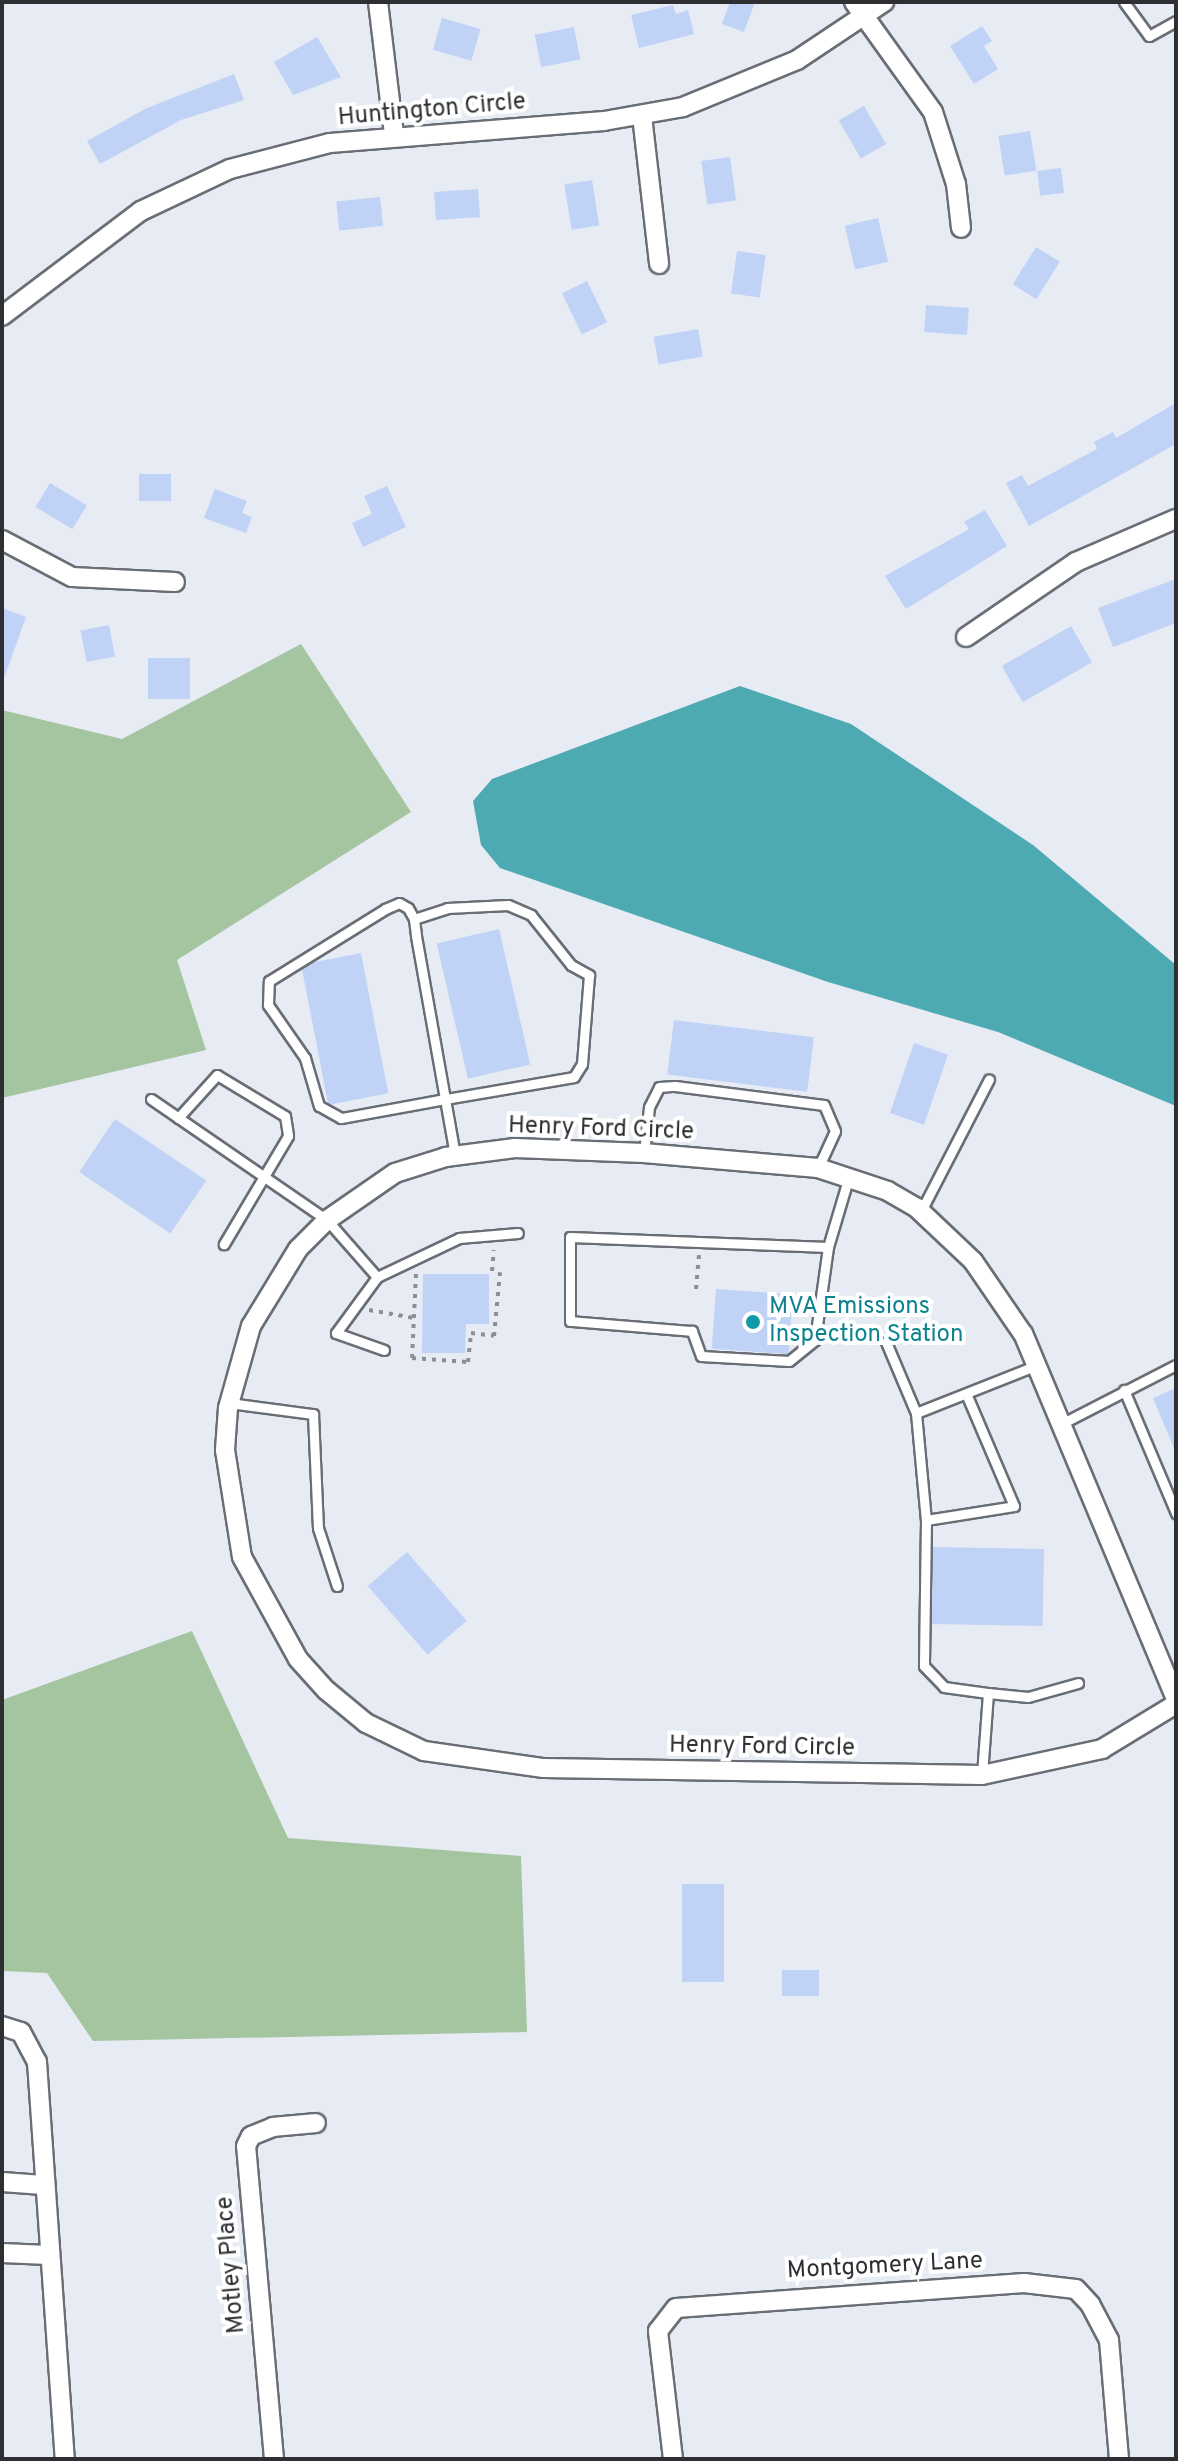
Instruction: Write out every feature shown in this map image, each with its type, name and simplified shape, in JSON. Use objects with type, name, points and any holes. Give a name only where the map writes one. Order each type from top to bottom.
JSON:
[{"type":"street","points":[[378,2],[394,134]]},
{"type":"street","name":"Huntington Circle","points":[[2,316],[98,239],[164,197],[284,154],[394,134],[642,116],[762,78],[859,10],[884,2]]},
{"type":"street","points":[[859,10],[933,112],[956,184],[961,228]]},
{"type":"street","points":[[642,116],[659,264]]},
{"type":"street","points":[[966,637],[1076,562],[1176,519]]},
{"type":"street","points":[[2,540],[72,577],[175,582]]},
{"type":"street","name":"Henry Ford Circle","points":[[515,1148],[644,1153],[818,1168],[849,1176],[920,1211],[999,1293],[1037,1365],[1176,1701],[1102,1749],[982,1775],[544,1768],[452,1757],[402,1742],[366,1723],[326,1690],[298,1659],[258,1590],[242,1557],[227,1488],[229,1403],[251,1326],[298,1249],[327,1220],[395,1173],[455,1155],[515,1148]]},
{"type":"street","points":[[2,2026],[21,2032],[37,2062],[43,2185],[65,2459]]},
{"type":"street","name":"Motley Place","points":[[274,2459],[246,2146],[251,2136],[273,2127],[316,2123]]},
{"type":"street","points":[[2,2182],[43,2185]]},
{"type":"street","points":[[2,2253],[48,2255]]},
{"type":"street","name":"Montgomery Lane","points":[[673,2459],[658,2331],[676,2308],[1024,2283],[1076,2289],[1090,2304],[1109,2340],[1119,2459]]},
{"type":"lane","points":[[1124,2],[1149,36],[1176,21]]},
{"type":"lane","points":[[414,919],[447,908],[508,905],[531,915],[571,965],[589,975],[580,1073],[445,1099],[341,1118],[325,1115],[305,1058],[268,1005],[265,991],[299,959],[399,903],[414,919],[445,1099],[455,1155]]},
{"type":"lane","points":[[178,1118],[217,1075],[285,1116],[288,1136],[224,1244]]},
{"type":"lane","points":[[920,1211],[989,1079]]},
{"type":"lane","points":[[644,1153],[649,1107],[659,1087],[675,1086],[824,1105],[835,1131],[818,1168]]},
{"type":"lane","points":[[151,1099],[327,1220],[377,1277]]},
{"type":"lane","points":[[828,1247],[570,1237],[570,1321],[692,1331],[701,1356],[789,1361],[815,1340],[828,1247],[849,1176]]},
{"type":"lane","points":[[384,1350],[336,1333],[377,1277],[459,1238],[518,1233]]},
{"type":"lane","points":[[886,1342],[916,1413],[926,1520],[924,1666],[944,1687],[988,1693],[1028,1697],[1078,1683]]},
{"type":"lane","points":[[916,1413],[967,1396],[1037,1365]]},
{"type":"lane","points":[[1061,1424],[1176,1365]]},
{"type":"lane","points":[[1124,1390],[1176,1513]]},
{"type":"lane","points":[[926,1520],[1014,1506],[967,1396]]},
{"type":"lane","points":[[229,1403],[313,1414],[318,1528],[337,1586]]},
{"type":"lane","points":[[982,1775],[988,1693]]},
{"type":"path","points":[[492,1271],[495,1235]]},
{"type":"path","points":[[696,1289],[701,1242]]},
{"type":"path","points":[[416,1272],[412,1358],[468,1362],[471,1333],[494,1336],[500,1272]]},
{"type":"path","points":[[369,1310],[414,1318]]},
{"type":"green space","points":[[301,644],[411,812],[177,960],[206,1050],[2,1098],[2,710],[122,739]]},
{"type":"green space","points":[[192,1631],[288,1838],[521,1856],[527,2032],[93,2041],[47,1973],[2,1971],[2,1700]]},
{"type":"water","points":[[740,686],[851,724],[1033,845],[1176,965],[1176,1106],[998,1032],[828,982],[500,868],[481,845],[473,801],[492,779]]},
{"type":"building","points":[[730,2],[755,2],[744,32],[722,24]]},
{"type":"building","points":[[673,5],[676,14],[688,10],[694,34],[639,48],[631,15]]},
{"type":"building","points":[[442,18],[480,29],[471,61],[433,50]]},
{"type":"building","points":[[982,26],[992,41],[984,46],[998,69],[974,84],[950,46]]},
{"type":"building","points":[[574,27],[580,59],[541,67],[535,35]]},
{"type":"building","points":[[317,37],[341,77],[293,95],[274,62]]},
{"type":"building","points":[[234,74],[244,100],[181,120],[100,164],[87,141],[147,108]]},
{"type":"building","points":[[864,106],[886,144],[861,159],[839,120]]},
{"type":"building","points":[[1030,131],[1036,171],[1005,176],[998,136]]},
{"type":"building","points":[[730,157],[736,201],[707,205],[701,161]]},
{"type":"building","points":[[1061,168],[1064,193],[1040,196],[1037,171]]},
{"type":"building","points":[[592,180],[599,225],[572,230],[564,184]]},
{"type":"building","points":[[478,189],[480,217],[436,220],[434,192]]},
{"type":"building","points":[[380,197],[383,226],[339,230],[336,202]]},
{"type":"building","points":[[878,218],[888,262],[855,269],[845,226]]},
{"type":"building","points":[[1036,247],[1060,262],[1036,299],[1013,284]]},
{"type":"building","points":[[737,251],[766,255],[760,298],[731,294]]},
{"type":"building","points":[[587,281],[607,322],[582,335],[562,293]]},
{"type":"building","points":[[926,305],[969,308],[967,335],[924,332]]},
{"type":"building","points":[[698,329],[703,357],[659,364],[654,337]]},
{"type":"building","points":[[1176,403],[1176,444],[1029,526],[1006,483],[1022,475],[1028,486],[1097,449],[1094,442],[1113,432],[1116,438]]},
{"type":"building","points":[[139,474],[171,474],[171,501],[139,501]]},
{"type":"building","points":[[50,483],[87,505],[72,529],[36,507]]},
{"type":"building","points":[[387,486],[406,527],[363,547],[352,523],[372,514],[364,496]]},
{"type":"building","points":[[215,489],[247,501],[242,513],[252,517],[246,533],[204,518]]},
{"type":"building","points":[[985,510],[1007,546],[906,609],[885,576],[969,529],[964,522]]},
{"type":"building","points":[[1176,579],[1176,623],[1113,647],[1098,608]]},
{"type":"building","points":[[2,608],[26,617],[4,678],[2,678]]},
{"type":"building","points":[[109,625],[115,656],[87,662],[81,631]]},
{"type":"building","points":[[1071,626],[1092,662],[1023,702],[1002,666]]},
{"type":"building","points":[[148,658],[190,658],[190,699],[148,699]]},
{"type":"building","points":[[499,929],[530,1064],[468,1079],[437,943]]},
{"type":"building","points":[[361,953],[388,1093],[328,1105],[301,965]]},
{"type":"building","points":[[674,1020],[814,1037],[807,1092],[667,1075]]},
{"type":"building","points":[[914,1043],[948,1055],[924,1125],[890,1113]]},
{"type":"building","points":[[115,1119],[206,1181],[170,1234],[79,1172]]},
{"type":"building","points":[[423,1274],[489,1274],[489,1324],[466,1324],[465,1353],[422,1353]]},
{"type":"building","name":"MVA Emissions Inspection Station","points":[[716,1289],[793,1294],[789,1354],[712,1349]]},
{"type":"building","points":[[1176,1388],[1176,1453],[1153,1398]]},
{"type":"building","points":[[933,1547],[1044,1549],[1043,1626],[932,1624]]},
{"type":"building","points":[[407,1552],[467,1621],[427,1655],[368,1586]]},
{"type":"building","points":[[682,1884],[724,1884],[724,1982],[682,1982]]},
{"type":"building","points":[[782,1970],[819,1970],[819,1996],[782,1996]]},
{"type":"place","name":"MVA Emissions Inspection Station","points":[[753,1322]]}]
